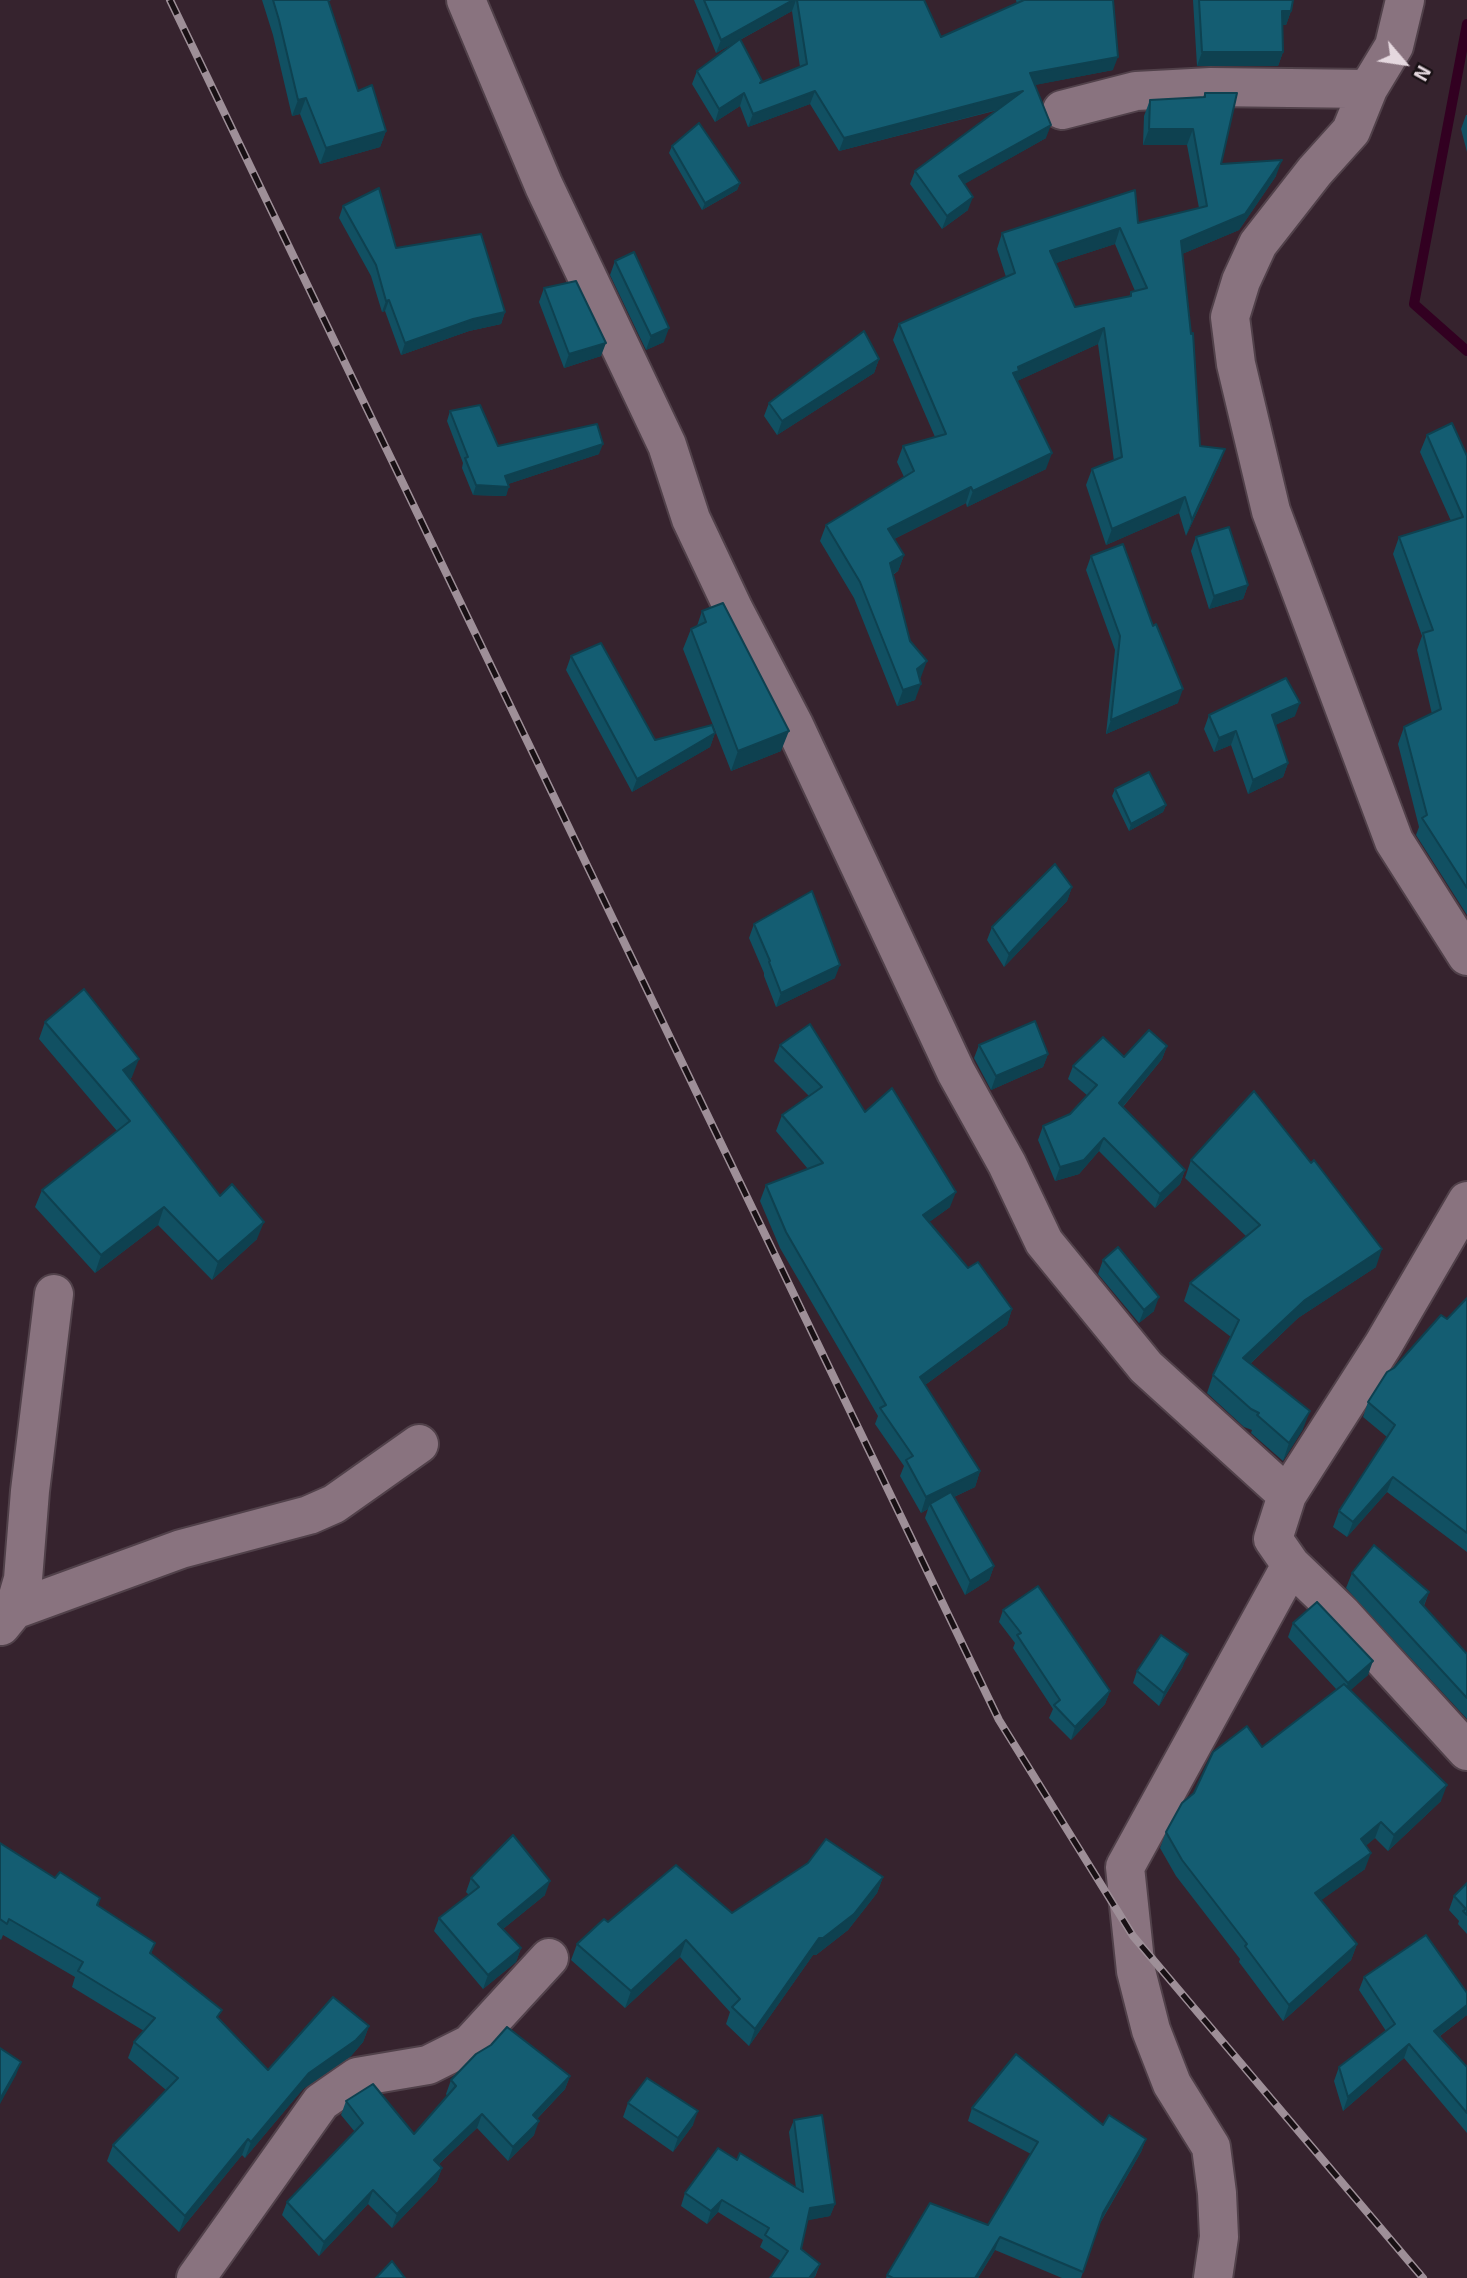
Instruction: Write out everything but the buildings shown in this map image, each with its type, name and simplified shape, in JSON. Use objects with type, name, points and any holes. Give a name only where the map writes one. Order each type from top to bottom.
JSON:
[{"type":"street","points":[[466,0],[544,186],[667,445],[691,519],[794,725],[957,1072],[1007,1164],[1044,1242],[1146,1367],[1287,1495]]},
{"type":"street","points":[[1405,0],[1394,46],[1368,89],[1351,131],[1258,244],[1241,281],[1230,317],[1236,364],[1271,511],[1394,841],[1467,956]]},
{"type":"street","points":[[1062,110],[1136,91],[1211,87],[1368,89]]},
{"type":"street","points":[[1467,1201],[1383,1345],[1287,1495],[1273,1539],[1291,1565],[1343,1615],[1467,1751]]},
{"type":"street","points":[[7,1619],[23,1579],[30,1491],[54,1294]]},
{"type":"street","points":[[7,1619],[181,1549],[309,1514],[334,1504],[419,1444]]},
{"type":"street","points":[[1213,2278],[1219,2237],[1211,2147],[1172,2084],[1152,2030],[1136,1970],[1125,1867],[1291,1565]]},
{"type":"street","points":[[196,2278],[321,2102],[357,2077],[428,2065],[470,2044],[549,1958]]},
{"type":"waterway","points":[[1467,24],[1414,304],[1467,351]]},
{"type":"railway","points":[[170,0],[999,1720],[1133,1936],[1423,2278]]}]
